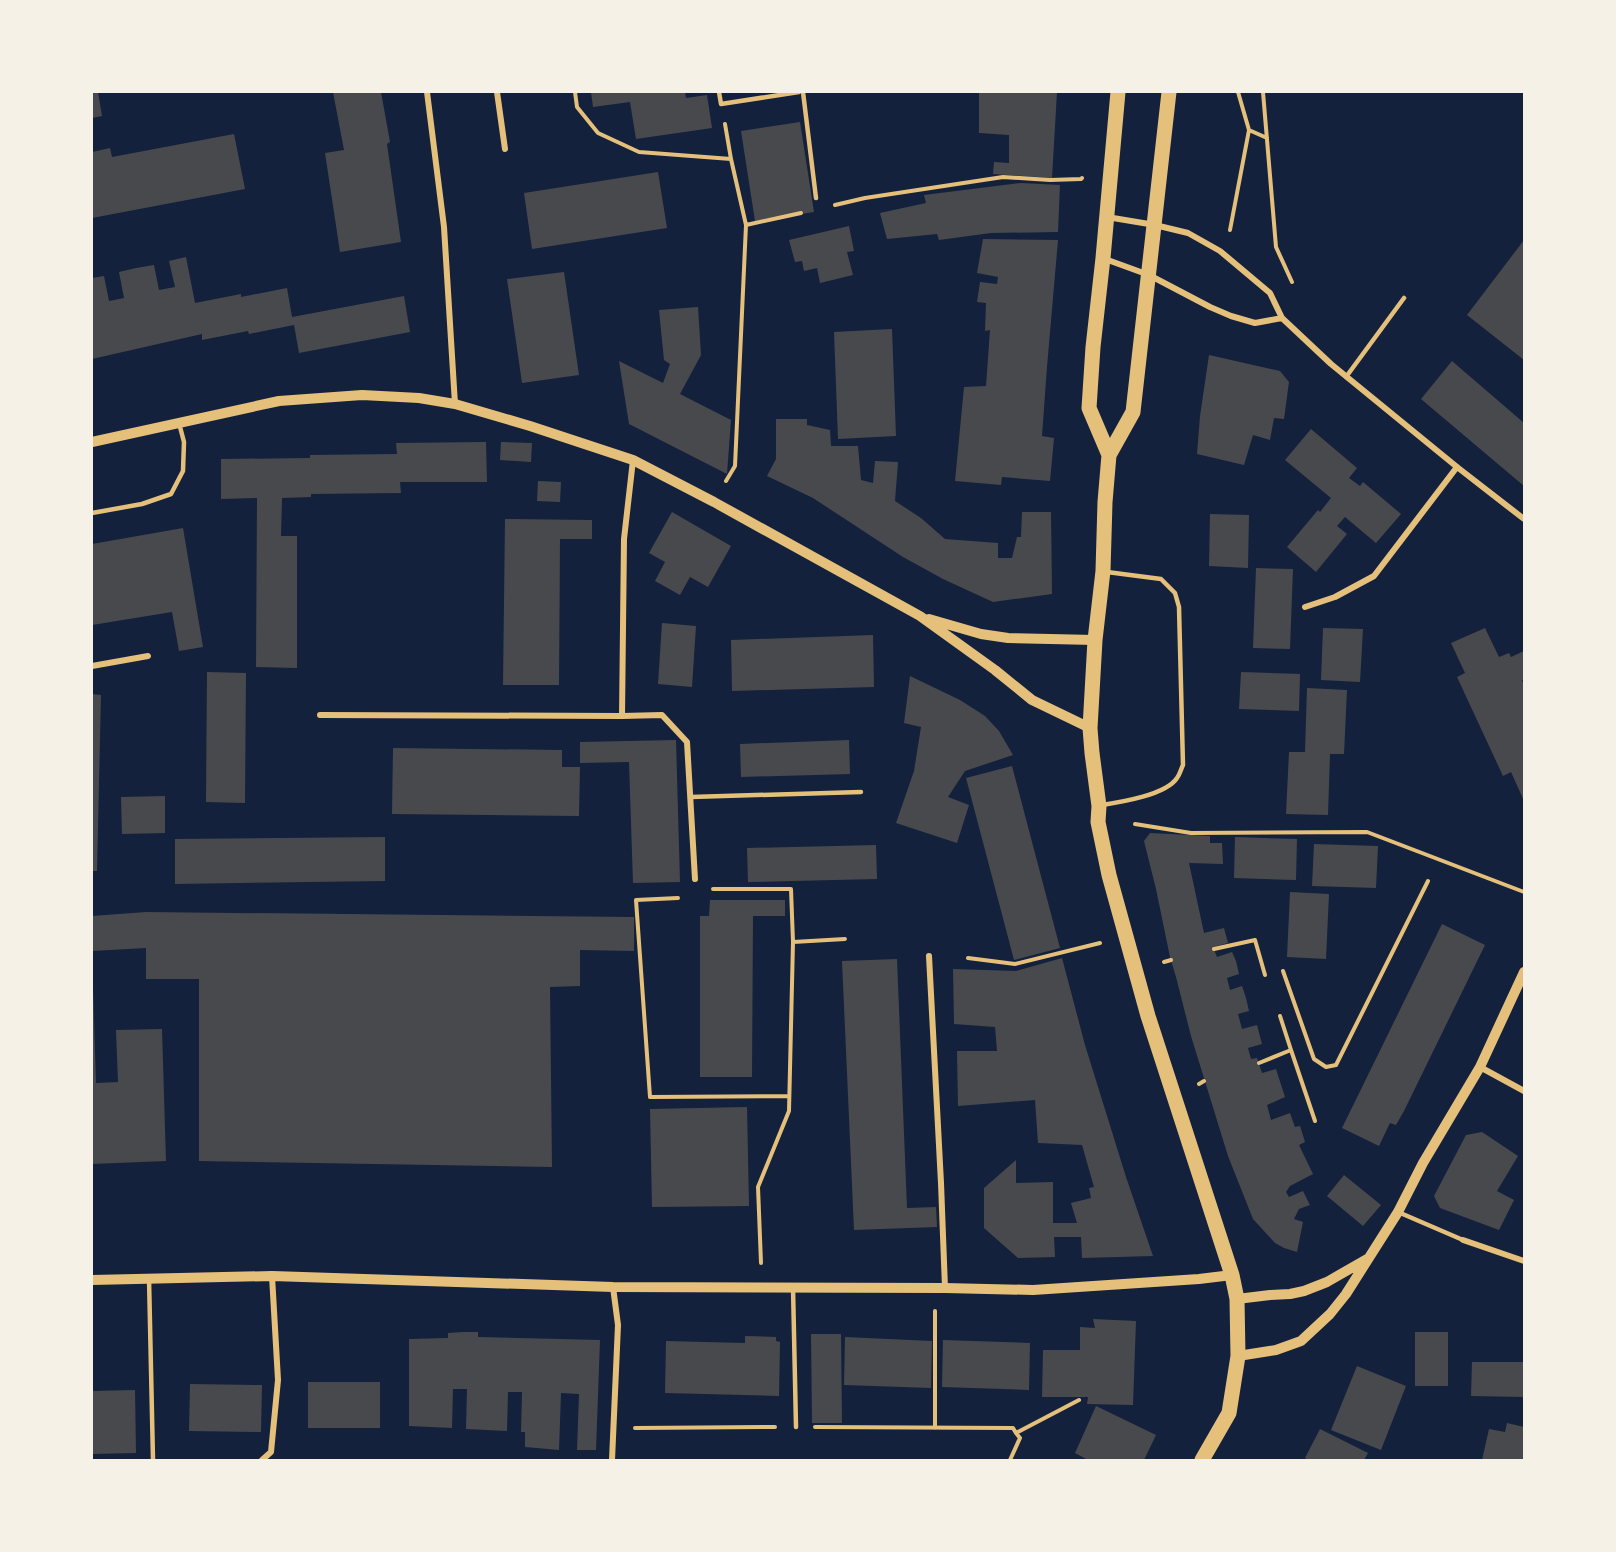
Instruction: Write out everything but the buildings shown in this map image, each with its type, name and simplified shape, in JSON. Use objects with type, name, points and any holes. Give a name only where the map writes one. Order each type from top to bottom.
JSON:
[{"type":"main road","points":[[1118,92],[1089,408],[1108,455],[1103,571],[1095,640],[1090,728],[1100,806],[1098,822],[1109,874],[1148,1016],[1232,1275],[1237,1299],[1238,1356],[1229,1413],[1202,1461]]},
{"type":"main road","points":[[1108,455],[1133,412],[1168,92]]},
{"type":"street","points":[[427,92],[444,227],[455,404]]},
{"type":"street","points":[[497,92],[505,149]]},
{"type":"street","points":[[1106,217],[1155,225],[1188,234],[1220,251],[1270,292],[1282,318],[1331,364],[1524,519]]},
{"type":"street","points":[[1103,258],[1149,275],[1210,307],[1255,323],[1282,318]]},
{"type":"street","points":[[92,442],[279,401],[362,395],[419,398],[455,404],[633,460],[920,616],[995,669],[1032,700],[1090,728]]},
{"type":"street","points":[[622,716],[624,538],[633,460]]},
{"type":"street","points":[[1305,607],[1335,597],[1374,576],[1457,467]]},
{"type":"street","points":[[920,616],[981,634],[1008,638],[1095,640]]},
{"type":"street","points":[[92,666],[148,657]]},
{"type":"street","points":[[321,715],[662,715],[687,742],[695,879]]},
{"type":"street","points":[[929,956],[942,1183],[940,1288]]},
{"type":"street","points":[[1238,1356],[1276,1350],[1301,1341],[1330,1314],[1398,1212],[1423,1163],[1480,1067],[1524,972]]},
{"type":"street","points":[[1480,1067],[1524,1091]]},
{"type":"street","points":[[1463,1240],[1524,1261]]},
{"type":"street","points":[[1237,1299],[1304,1291],[1327,1282],[1370,1257]]},
{"type":"street","points":[[92,1280],[272,1276],[614,1287],[1034,1290],[1232,1275]]},
{"type":"street","points":[[262,1461],[271,1452],[278,1380],[272,1276]]},
{"type":"street","points":[[612,1461],[618,1325],[614,1287]]},
{"type":"lane","points":[[719,92],[721,104],[801,92],[816,198]]},
{"type":"lane","points":[[1346,377],[1404,298]]},
{"type":"lane","points":[[92,513],[142,504],[171,494],[183,471],[184,442],[179,423]]},
{"type":"lane","points":[[1100,806],[1132,800],[1166,788],[1177,779],[1183,765],[1179,608],[1175,593],[1161,579],[1103,571]]},
{"type":"lane","points":[[691,797],[861,792]]},
{"type":"lane","points":[[1398,1212],[1463,1240]]},
{"type":"lane","points":[[149,1278],[153,1461]]},
{"type":"lane","points":[[793,1287],[796,1427]]},
{"type":"path","points":[[575,92],[577,107],[598,133],[639,152],[731,159]]},
{"type":"path","points":[[1230,230],[1249,130],[1238,92]]},
{"type":"path","points":[[1263,92],[1276,247],[1296,290]]},
{"type":"path","points":[[714,502],[735,466],[746,225],[721,104]]},
{"type":"path","points":[[1249,130],[1267,138]]},
{"type":"path","points":[[832,206],[864,198],[1003,177],[1081,179],[1084,172]]},
{"type":"path","points":[[746,225],[811,211]]},
{"type":"path","points":[[1135,824],[1191,833],[1367,832],[1524,892]]},
{"type":"path","points":[[695,879],[695,889],[791,890],[793,942],[789,1111],[758,1187],[762,1287]]},
{"type":"path","points":[[1283,971],[1314,1059],[1326,1067],[1336,1065],[1428,881]]},
{"type":"path","points":[[678,898],[636,900],[650,1097],[789,1096]]},
{"type":"path","points":[[968,958],[1015,964],[1127,937]]},
{"type":"path","points":[[793,942],[845,939]]},
{"type":"path","points":[[1214,950],[1255,940],[1265,975]]},
{"type":"path","points":[[1164,962],[1171,960]]},
{"type":"path","points":[[1280,1016],[1315,1121]]},
{"type":"path","points":[[1259,1063],[1291,1050]]},
{"type":"path","points":[[1199,1084],[1204,1081]]},
{"type":"path","points":[[935,1428],[940,1288]]},
{"type":"path","points":[[1017,1433],[1079,1400]]},
{"type":"path","points":[[614,1428],[1013,1428],[1020,1438],[1010,1461]]}]
